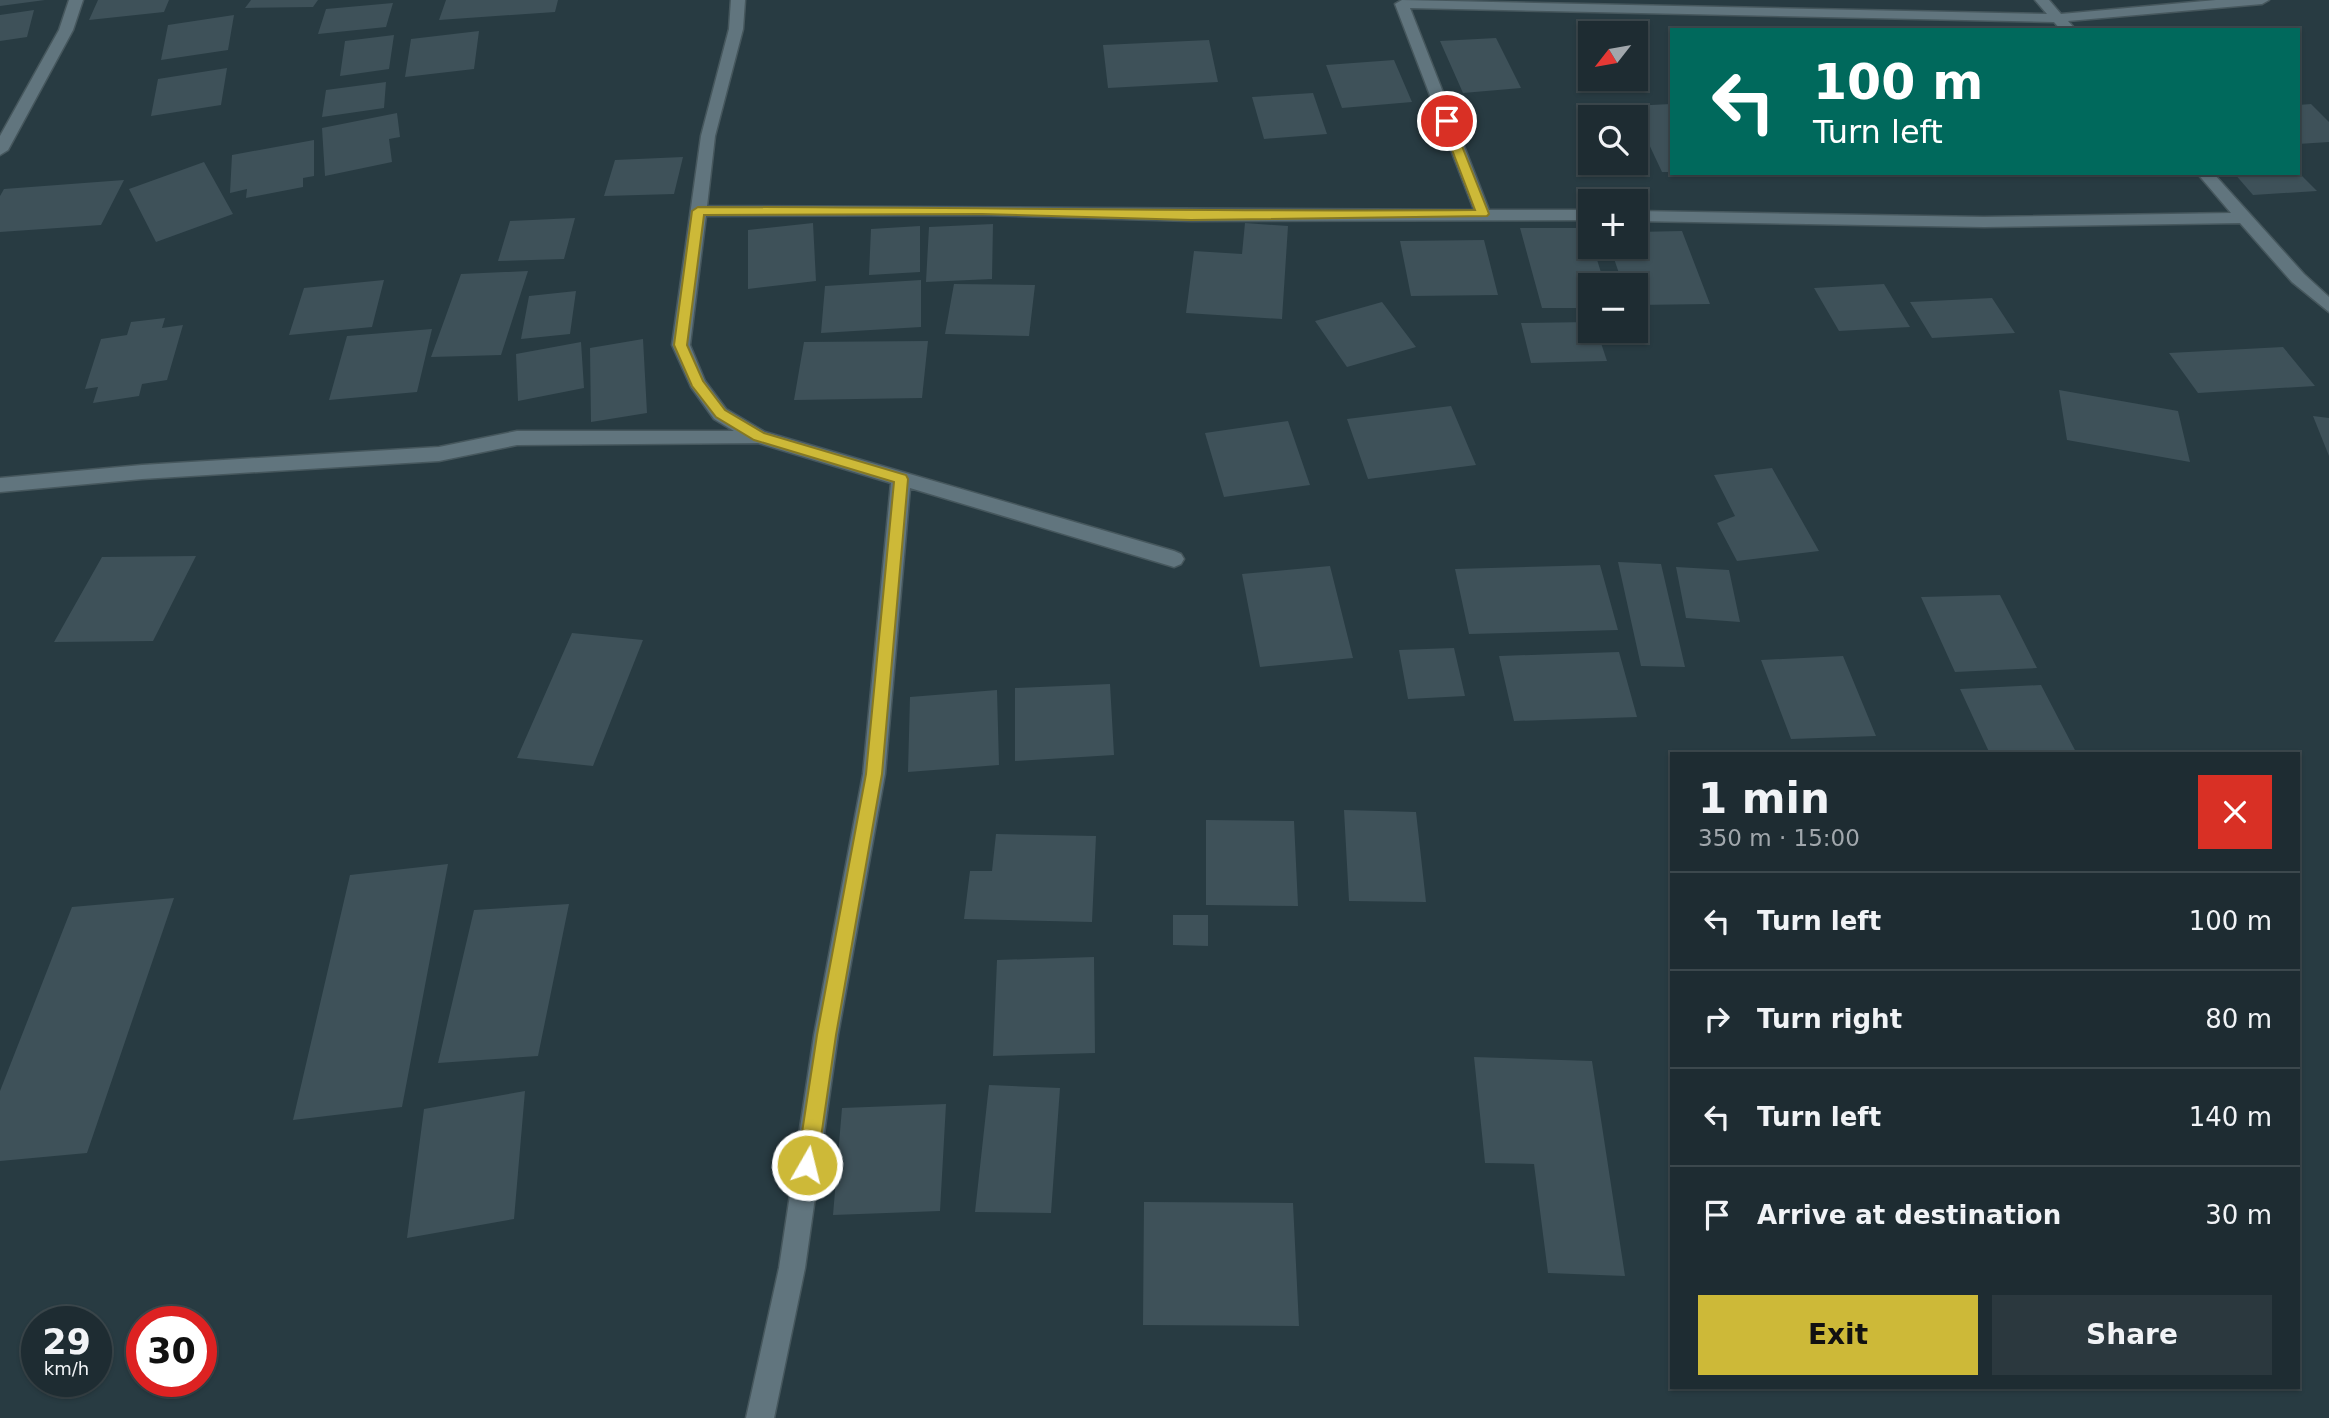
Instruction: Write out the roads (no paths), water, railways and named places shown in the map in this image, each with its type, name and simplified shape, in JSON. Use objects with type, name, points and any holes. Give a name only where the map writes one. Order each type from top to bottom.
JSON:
[{"type":"street","points":[[0,149],[66,30],[76,0]]},
{"type":"street","points":[[738,0],[736,29],[708,136],[681,345],[697,383],[720,414],[759,437],[1174,559]]},
{"type":"street","points":[[2042,0],[2067,28]]},
{"type":"street","points":[[2133,0],[2154,11]]},
{"type":"street","points":[[1483,214],[1402,4],[2058,18],[2262,0]]},
{"type":"street","points":[[2206,175],[2298,278],[2329,306]]},
{"type":"street","points":[[698,211],[982,210],[1191,216],[1578,215]]},
{"type":"street","points":[[1648,216],[1984,222],[2246,218]]},
{"type":"street","points":[[0,485],[142,472],[439,454],[517,438],[759,437]]},
{"type":"street","points":[[760,1418],[792,1268],[826,1035],[874,774],[901,479]]}]
